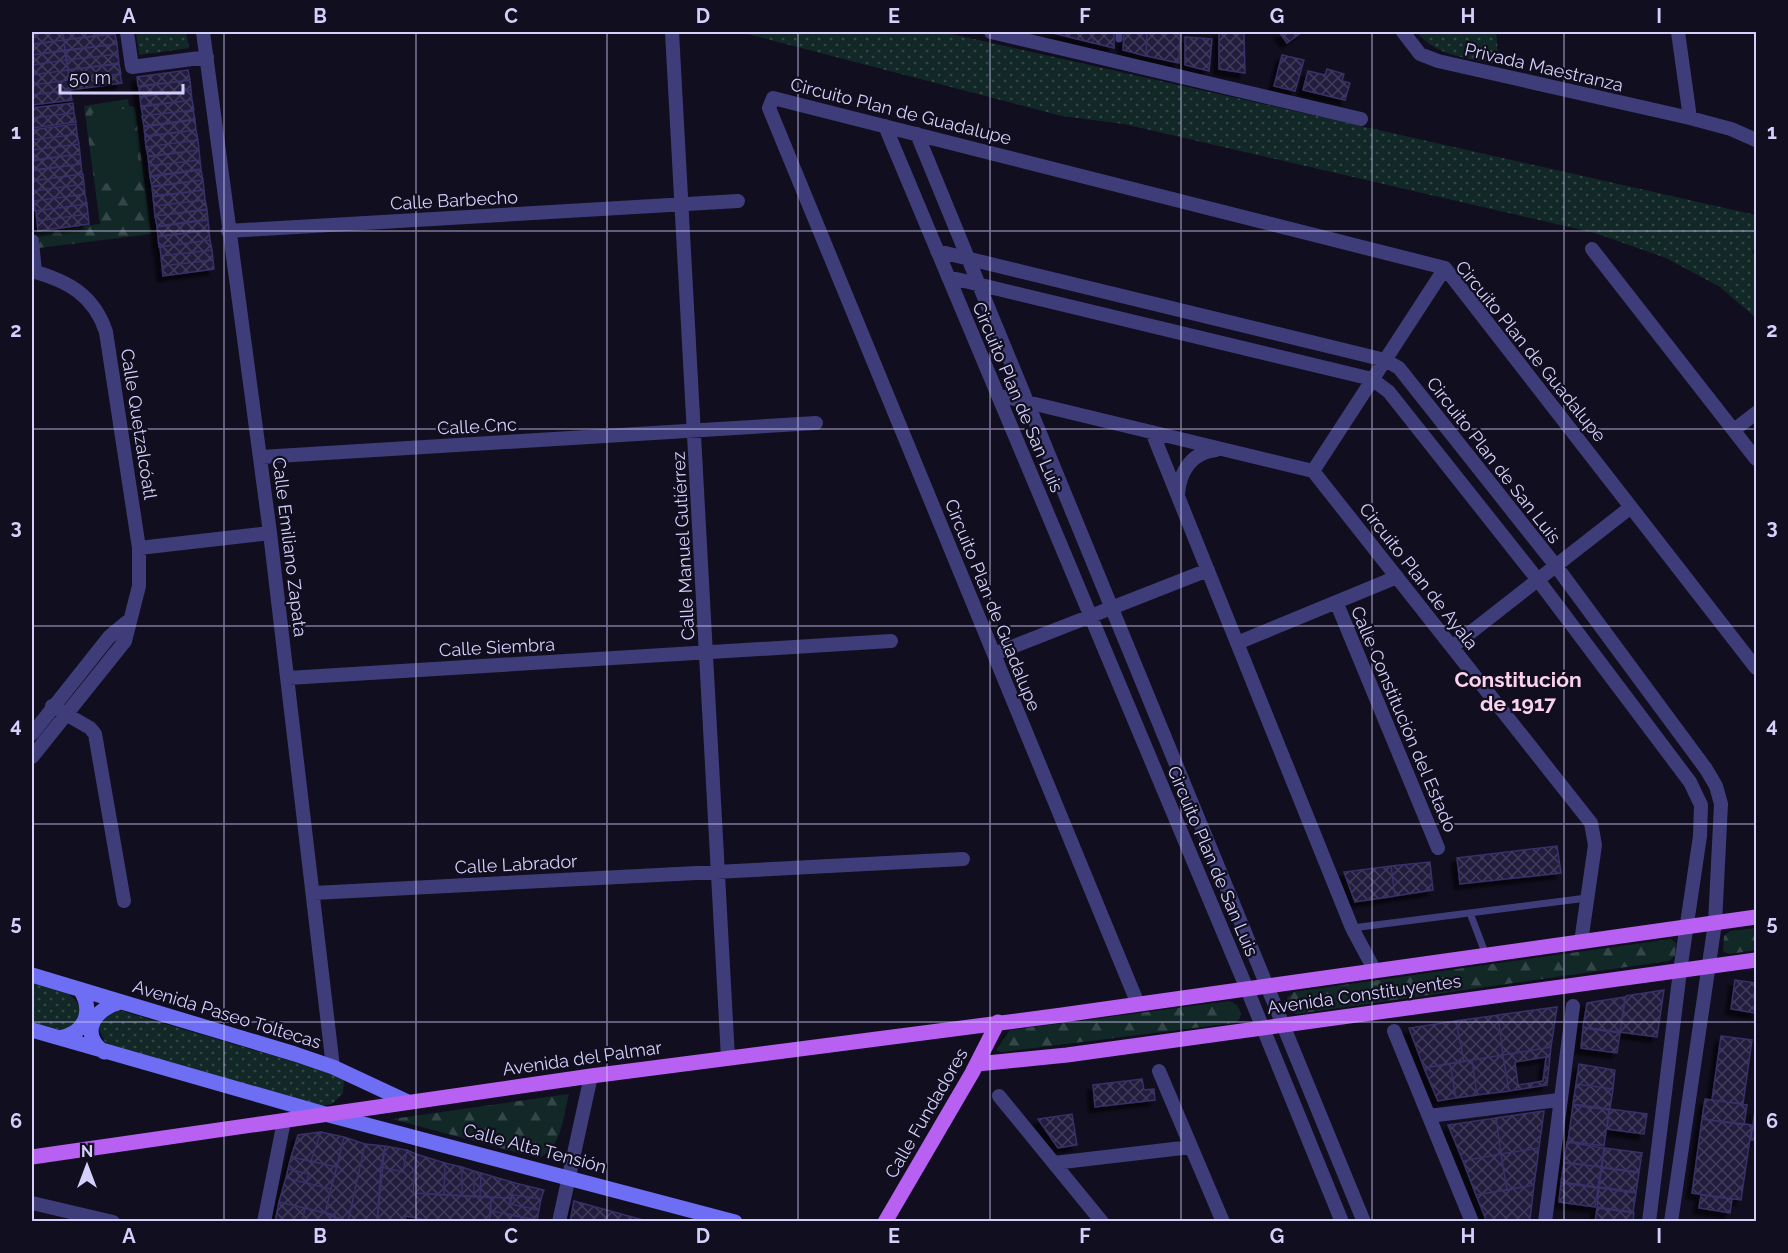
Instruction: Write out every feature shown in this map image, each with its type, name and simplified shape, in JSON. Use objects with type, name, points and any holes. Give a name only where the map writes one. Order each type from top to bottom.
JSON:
[{"type":"main road","name":"Avenida Constituyentes","points":[[1138,1004],[1756,917]]},
{"type":"main road","name":"Avenida Constituyentes","points":[[977,1065],[1067,1055],[1756,960]]},
{"type":"main road","name":"Avenida del Palmar","points":[[32,1157],[591,1076],[1138,1004]]},
{"type":"main road","name":"Calle Fundadores","points":[[885,1221],[977,1065],[998,1022]]},
{"type":"street","points":[[127,32],[132,67],[207,57]]},
{"type":"street","name":"Calle Emiliano Zapata","points":[[203,32],[228,231],[261,457],[333,1067]]},
{"type":"street","name":"Calle Manuel Gutiérrez","points":[[672,32],[720,872],[728,1058]]},
{"type":"street","points":[[991,32],[1361,119]]},
{"type":"street","name":"Privada Maestranza","points":[[1403,32],[1419,54],[1438,61],[1690,118],[1731,129],[1755,142]]},
{"type":"street","points":[[1678,32],[1690,118]]},
{"type":"street","name":"Circuito Plan de Guadalupe","points":[[1138,1004],[769,104],[773,98],[1445,268],[1631,507],[1754,658]]},
{"type":"street","name":"Circuito Plan de San Luis","points":[[885,126],[1247,989],[1341,1221]]},
{"type":"street","name":"Circuito Plan de San Luis","points":[[917,134],[1364,1221]]},
{"type":"street","name":"Calle Barbecho","points":[[228,231],[738,201]]},
{"type":"street","points":[[32,241],[34,271]]},
{"type":"street","points":[[1592,249],[1756,459]]},
{"type":"street","name":"Circuito Plan de San Luis","points":[[937,251],[1385,360],[1399,368],[1556,566],[1711,778],[1721,804],[1715,923],[1671,1221]]},
{"type":"street","points":[[998,395],[1313,471],[1445,268]]},
{"type":"street","name":"Calle Quetzalcóatl","points":[[32,757],[124,641],[127,622],[139,586],[140,548],[106,332],[101,315],[87,297],[34,271]]},
{"type":"street","name":"Circuito Plan de San Luis","points":[[948,277],[1372,379],[1389,392],[1538,580],[1690,782],[1701,805],[1700,836],[1680,970],[1649,1221]]},
{"type":"street","points":[[1734,430],[1756,413]]},
{"type":"street","name":"Calle Cnc","points":[[261,457],[816,423]]},
{"type":"street","points":[[1152,432],[1352,928],[1375,971]]},
{"type":"street","points":[[1178,496],[1179,483],[1190,462],[1207,451],[1223,449]]},
{"type":"street","name":"Circuito Plan de Ayala","points":[[1313,471],[1591,823],[1595,845],[1581,942]]},
{"type":"street","points":[[1452,647],[1631,507]]},
{"type":"street","points":[[140,548],[270,533]]},
{"type":"street","points":[[994,654],[1208,570]]},
{"type":"street","points":[[1237,643],[1337,604],[1396,577]]},
{"type":"street","name":"Calle Constitución del Estado","points":[[1337,604],[1438,848]]},
{"type":"street","name":"Calle Quetzalcóatl","points":[[32,734],[109,637],[127,622]]},
{"type":"street","name":"Calle Siembra","points":[[288,678],[891,641]]},
{"type":"street","points":[[52,706],[90,728],[95,734],[124,901]]},
{"type":"street","points":[[1700,836],[1719,836]]},
{"type":"street","name":"Calle Labrador","points":[[314,893],[963,859]]},
{"type":"street","name":"Avenida Paseo Toltecas","points":[[32,975],[333,1067],[408,1102]]},
{"type":"street","points":[[59,1038],[70,1036],[85,1022],[88,1011],[81,991]]},
{"type":"street","points":[[104,1052],[92,1037],[95,1017],[101,1010],[121,1002]]},
{"type":"street","points":[[1545,1221],[1573,1006]]},
{"type":"street","points":[[32,1030],[325,1114]]},
{"type":"street","points":[[1394,1031],[1472,1221]]},
{"type":"street","points":[[1159,1071],[1223,1221]]},
{"type":"street","points":[[559,1221],[591,1076]]},
{"type":"street","points":[[999,1096],[1102,1221]]},
{"type":"street","points":[[1429,1116],[1559,1100]]},
{"type":"street","name":"Calle Alta Tensión","points":[[325,1114],[570,1176],[735,1221]]},
{"type":"street","points":[[264,1221],[284,1121]]},
{"type":"street","points":[[1054,1163],[1191,1147]]},
{"type":"street","points":[[32,1203],[112,1221]]},
{"type":"lane","points":[[1352,928],[1587,898]]},
{"type":"lane","points":[[1470,913],[1486,955]]},
{"type":"green space","points":[[136,32],[186,32],[189,48],[139,55]]},
{"type":"green space","points":[[740,32],[943,32],[1756,215],[1756,246],[1752,252],[1756,256],[1756,318],[1720,287],[1666,258],[1595,233],[1124,124],[1062,116]]},
{"type":"green space","points":[[1417,32],[1496,32],[1499,64],[1443,52]]},
{"type":"green space","points":[[128,99],[129,106],[135,107],[151,234],[39,248],[35,232],[100,224],[84,106]]},
{"type":"green space","points":[[131,108],[141,179],[101,184],[92,113]]},
{"type":"green space","points":[[1756,928],[1756,950],[1729,954],[1723,951],[1724,936],[1730,931]]},
{"type":"green space","points":[[1671,939],[1676,943],[1675,956],[1669,961],[1296,1014],[1288,1010],[1287,998],[1293,992]]},
{"type":"green space","points":[[32,982],[69,994],[84,1015],[66,1031],[32,1023]]},
{"type":"green space","points":[[1230,1001],[1237,1005],[1241,1013],[1239,1020],[1234,1023],[1001,1052],[996,1050],[1010,1030]]},
{"type":"green space","points":[[115,1009],[335,1074],[344,1081],[343,1093],[332,1104],[321,1106],[112,1046],[105,1042],[98,1027],[100,1019]]},
{"type":"green space","points":[[569,1094],[557,1140],[546,1154],[538,1158],[392,1119]]},
{"type":"building","points":[[63,32],[115,32],[115,33],[64,40]]},
{"type":"building","points":[[63,32],[64,40],[32,44],[32,34]]},
{"type":"building","points":[[1049,32],[1093,32],[1093,43]]},
{"type":"building","points":[[1093,32],[1114,32],[1114,48],[1093,43]]},
{"type":"building","points":[[1124,32],[1147,32],[1146,56],[1123,50]]},
{"type":"building","points":[[1147,32],[1180,32],[1179,63],[1146,56]]},
{"type":"building","points":[[1219,32],[1244,32],[1245,73],[1219,69]]},
{"type":"building","points":[[1279,32],[1302,32],[1287,43]]},
{"type":"building","points":[[115,34],[117,44],[65,50],[64,40]]},
{"type":"building","points":[[1185,37],[1212,39],[1209,71],[1185,65]]},
{"type":"building","points":[[64,40],[65,50],[32,55],[32,45]]},
{"type":"building","points":[[117,44],[118,54],[67,60],[66,51]]},
{"type":"building","points":[[65,51],[66,60],[32,65],[32,55]]},
{"type":"building","points":[[118,54],[119,63],[68,70],[67,60]]},
{"type":"building","points":[[1282,55],[1304,60],[1295,91],[1274,86]]},
{"type":"building","points":[[66,60],[68,70],[32,75],[32,65]]},
{"type":"building","points":[[119,64],[121,74],[70,80],[68,70]]},
{"type":"building","points":[[1327,69],[1344,74],[1342,81],[1350,83],[1345,100],[1303,90],[1308,71],[1325,75]]},
{"type":"building","points":[[68,70],[69,80],[32,85],[32,75]]},
{"type":"building","points":[[188,70],[190,80],[138,86],[137,77]]},
{"type":"building","points":[[120,74],[122,83],[71,90],[70,80]]},
{"type":"building","points":[[69,80],[70,90],[32,95],[32,85]]},
{"type":"building","points":[[190,80],[191,90],[140,97],[139,87]]},
{"type":"building","points":[[70,90],[72,100],[32,105],[32,95]]},
{"type":"building","points":[[191,90],[192,100],[141,106],[140,97]]},
{"type":"building","points":[[192,100],[194,110],[143,116],[141,107]]},
{"type":"building","points":[[73,103],[74,113],[32,118],[32,108]]},
{"type":"building","points":[[193,110],[195,119],[144,126],[142,116]]},
{"type":"building","points":[[74,113],[76,122],[32,128],[32,118]]},
{"type":"building","points":[[195,120],[196,130],[145,136],[144,127]]},
{"type":"building","points":[[76,124],[77,134],[32,140],[32,130]]},
{"type":"building","points":[[196,130],[198,140],[146,147],[145,137]]},
{"type":"building","points":[[77,134],[79,144],[32,150],[32,140]]},
{"type":"building","points":[[198,140],[199,150],[148,156],[146,147]]},
{"type":"building","points":[[79,144],[80,154],[32,160],[32,150]]},
{"type":"building","points":[[199,150],[200,160],[149,166],[148,157]]},
{"type":"building","points":[[80,154],[81,164],[32,170],[32,161]]},
{"type":"building","points":[[200,160],[201,169],[150,176],[149,166]]},
{"type":"building","points":[[81,164],[82,174],[32,181],[32,171]]},
{"type":"building","points":[[201,170],[203,180],[152,186],[150,177]]},
{"type":"building","points":[[83,174],[84,184],[33,191],[32,181]]},
{"type":"building","points":[[203,180],[204,190],[153,196],[152,187]]},
{"type":"building","points":[[84,184],[85,194],[34,201],[33,191]]},
{"type":"building","points":[[204,190],[205,200],[154,206],[153,197]]},
{"type":"building","points":[[85,194],[87,204],[35,211],[34,201]]},
{"type":"building","points":[[205,200],[207,209],[155,216],[154,206]]},
{"type":"building","points":[[87,204],[88,214],[37,221],[36,211]]},
{"type":"building","points":[[207,210],[208,219],[157,226],[155,216]]},
{"type":"building","points":[[88,214],[89,224],[38,231],[37,221]]},
{"type":"building","points":[[208,220],[209,230],[158,236],[157,227]]},
{"type":"building","points":[[209,230],[210,240],[159,247],[158,237]]},
{"type":"building","points":[[210,240],[212,250],[161,256],[160,247]]},
{"type":"building","points":[[212,250],[213,260],[162,266],[161,256]]},
{"type":"building","points":[[213,260],[214,269],[163,276],[162,266]]},
{"type":"building","points":[[1557,846],[1561,873],[1460,884],[1457,858]]},
{"type":"building","points":[[1430,862],[1433,890],[1395,896],[1391,866]]},
{"type":"building","points":[[1391,866],[1395,896],[1355,902],[1344,872]]},
{"type":"building","points":[[1735,980],[1756,983],[1756,1013],[1731,1009]]},
{"type":"building","points":[[1664,990],[1657,1037],[1620,1032],[1626,996]]},
{"type":"building","points":[[1625,997],[1620,1032],[1583,1027],[1587,1003]]},
{"type":"building","points":[[1557,1007],[1551,1047],[1503,1055],[1498,1015]]},
{"type":"building","points":[[1498,1015],[1503,1055],[1464,1061],[1456,1021]]},
{"type":"building","points":[[1456,1021],[1464,1061],[1424,1068],[1409,1028]]},
{"type":"building","points":[[1583,1028],[1620,1033],[1617,1053],[1581,1048]]},
{"type":"building","points":[[1721,1036],[1752,1040],[1743,1104],[1712,1100]]},
{"type":"building","points":[[1551,1047],[1547,1085],[1509,1091],[1503,1055]],"holes":[[[1546,1057],[1543,1081],[1518,1085],[1515,1062]]]},
{"type":"building","points":[[1503,1055],[1509,1091],[1477,1095],[1472,1060]]},
{"type":"building","points":[[1472,1060],[1477,1095],[1456,1098],[1450,1064]]},
{"type":"building","points":[[1450,1064],[1456,1098],[1438,1101],[1424,1068]]},
{"type":"building","points":[[1579,1064],[1615,1070],[1613,1089],[1576,1084]]},
{"type":"building","points":[[1142,1079],[1144,1090],[1154,1089],[1155,1100],[1095,1107],[1093,1085]]},
{"type":"building","points":[[1576,1084],[1613,1089],[1610,1109],[1573,1104]]},
{"type":"building","points":[[1705,1099],[1747,1105],[1744,1125],[1702,1119]]},
{"type":"building","points":[[1573,1105],[1609,1110],[1604,1146],[1568,1141]]},
{"type":"building","points":[[1610,1109],[1647,1114],[1644,1134],[1607,1129]]},
{"type":"building","points":[[1755,1110],[1756,1140],[1751,1140]]},
{"type":"building","points":[[1544,1111],[1539,1148],[1501,1154],[1496,1118]]},
{"type":"building","points":[[1072,1114],[1077,1145],[1058,1148],[1038,1119]]},
{"type":"building","points":[[1496,1118],[1501,1154],[1463,1161],[1448,1125]]},
{"type":"building","points":[[1702,1119],[1752,1125],[1741,1200],[1692,1193]]},
{"type":"building","points":[[321,1132],[344,1137],[337,1167],[311,1161]]},
{"type":"building","points":[[321,1132],[311,1161],[291,1157],[298,1135]]},
{"type":"building","points":[[344,1137],[365,1144],[348,1222],[325,1213]]},
{"type":"building","points":[[1567,1142],[1604,1148],[1601,1167],[1564,1162]]},
{"type":"building","points":[[365,1144],[385,1146],[377,1222],[348,1222]]},
{"type":"building","points":[[385,1146],[407,1150],[403,1172],[381,1167]]},
{"type":"building","points":[[1539,1148],[1534,1185],[1507,1190],[1501,1154]]},
{"type":"building","points":[[1605,1148],[1642,1153],[1639,1172],[1602,1167]]},
{"type":"building","points":[[407,1150],[416,1154],[413,1193],[491,1197],[489,1222],[436,1222],[406,1216],[404,1222],[377,1222],[381,1167],[403,1172]]},
{"type":"building","points":[[416,1154],[445,1163],[444,1195],[413,1193]]},
{"type":"building","points":[[1501,1154],[1507,1190],[1476,1195],[1463,1161]]},
{"type":"building","points":[[291,1157],[337,1167],[331,1189],[306,1183],[309,1174],[288,1169]]},
{"type":"building","points":[[445,1163],[462,1167],[462,1196],[444,1195]]},
{"type":"building","points":[[1564,1163],[1601,1167],[1598,1187],[1561,1182]]},
{"type":"building","points":[[462,1167],[474,1171],[474,1197],[462,1196]]},
{"type":"building","points":[[1602,1168],[1639,1173],[1636,1192],[1599,1187]]},
{"type":"building","points":[[288,1169],[309,1174],[306,1183],[286,1178]]},
{"type":"building","points":[[474,1171],[481,1173],[480,1197],[474,1197]]},
{"type":"building","points":[[481,1173],[515,1183],[511,1191],[513,1195],[510,1198],[480,1197]]},
{"type":"building","points":[[286,1178],[331,1189],[325,1213],[279,1202]]},
{"type":"building","points":[[515,1183],[544,1190],[541,1199],[513,1195],[511,1191]]},
{"type":"building","points":[[1561,1183],[1598,1188],[1595,1207],[1559,1202]]},
{"type":"building","points":[[1534,1185],[1530,1220],[1487,1222],[1476,1195]]},
{"type":"building","points":[[1599,1188],[1636,1193],[1633,1212],[1597,1207]]},
{"type":"building","points":[[513,1195],[541,1199],[539,1210],[510,1204]]},
{"type":"building","points":[[1701,1195],[1732,1199],[1730,1213],[1699,1208]]},
{"type":"building","points":[[491,1197],[510,1198],[510,1204],[539,1210],[537,1220],[491,1211]]},
{"type":"building","points":[[574,1201],[643,1220],[642,1222],[570,1222]]},
{"type":"building","points":[[279,1202],[305,1208],[302,1222],[275,1222]]},
{"type":"building","points":[[305,1208],[335,1215],[334,1218],[343,1222],[302,1222]]},
{"type":"building","points":[[1597,1208],[1634,1213],[1633,1222],[1595,1222]]},
{"type":"building","points":[[491,1211],[537,1220],[489,1222]]},
{"type":"district","name":"Constitución de 1917","points":[[1518,691]]}]
